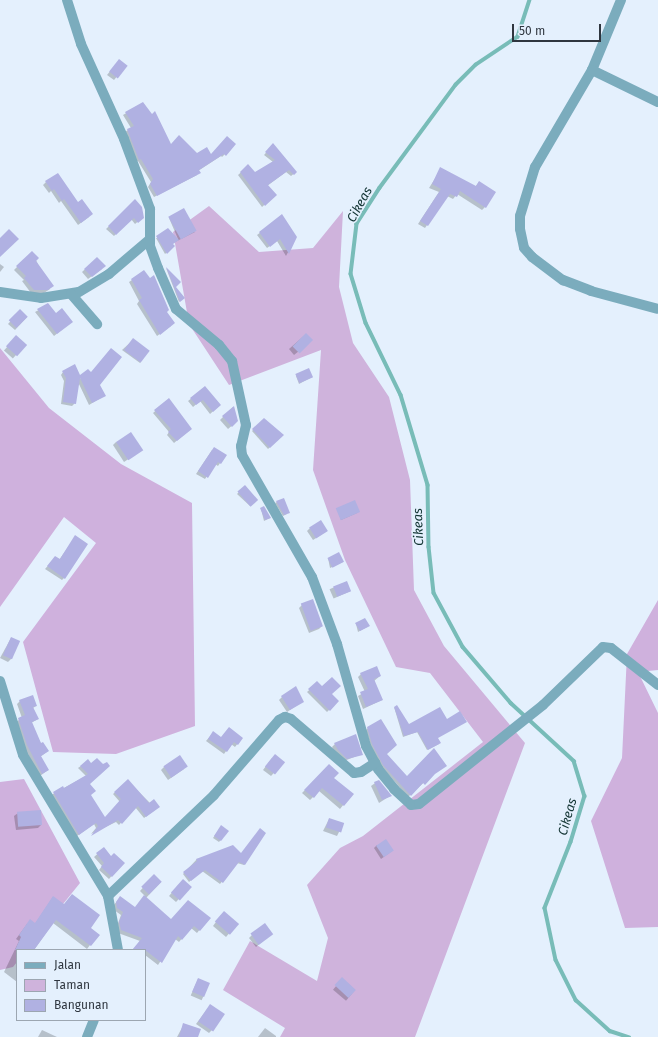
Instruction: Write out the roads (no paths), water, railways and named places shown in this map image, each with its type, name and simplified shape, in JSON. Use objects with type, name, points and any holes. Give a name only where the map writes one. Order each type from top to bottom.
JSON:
[{"type":"street","points":[[67,0],[81,44],[124,139],[150,209],[150,239],[158,268],[176,309],[219,345],[232,361],[246,425],[241,446],[242,455],[320,593],[366,746],[375,764],[405,801],[415,806],[427,799],[543,705],[597,652],[607,646],[658,685]]},
{"type":"street","points":[[621,0],[592,70],[535,167],[520,216],[524,248],[532,258],[563,280],[591,292],[658,309]]},
{"type":"street","points":[[592,70],[658,102]]},
{"type":"street","points":[[0,292],[41,298],[72,294],[90,287],[150,239]]},
{"type":"street","points":[[72,294],[97,324]]},
{"type":"street","points":[[0,681],[23,755],[108,896],[118,949]]},
{"type":"street","points":[[108,896],[214,795],[279,720],[285,716],[291,718],[354,773],[362,772],[375,764]]},
{"type":"street","points":[[87,1037],[94,1021]]},
{"type":"waterway","name":"Cikeas","points":[[530,0],[518,37],[476,65],[456,85],[380,188],[357,224],[351,274],[366,323],[401,395],[428,485],[429,547],[434,593],[463,647],[511,703],[574,761],[585,796],[571,842],[545,908],[556,960],[576,1000],[610,1031],[629,1037]]}]
